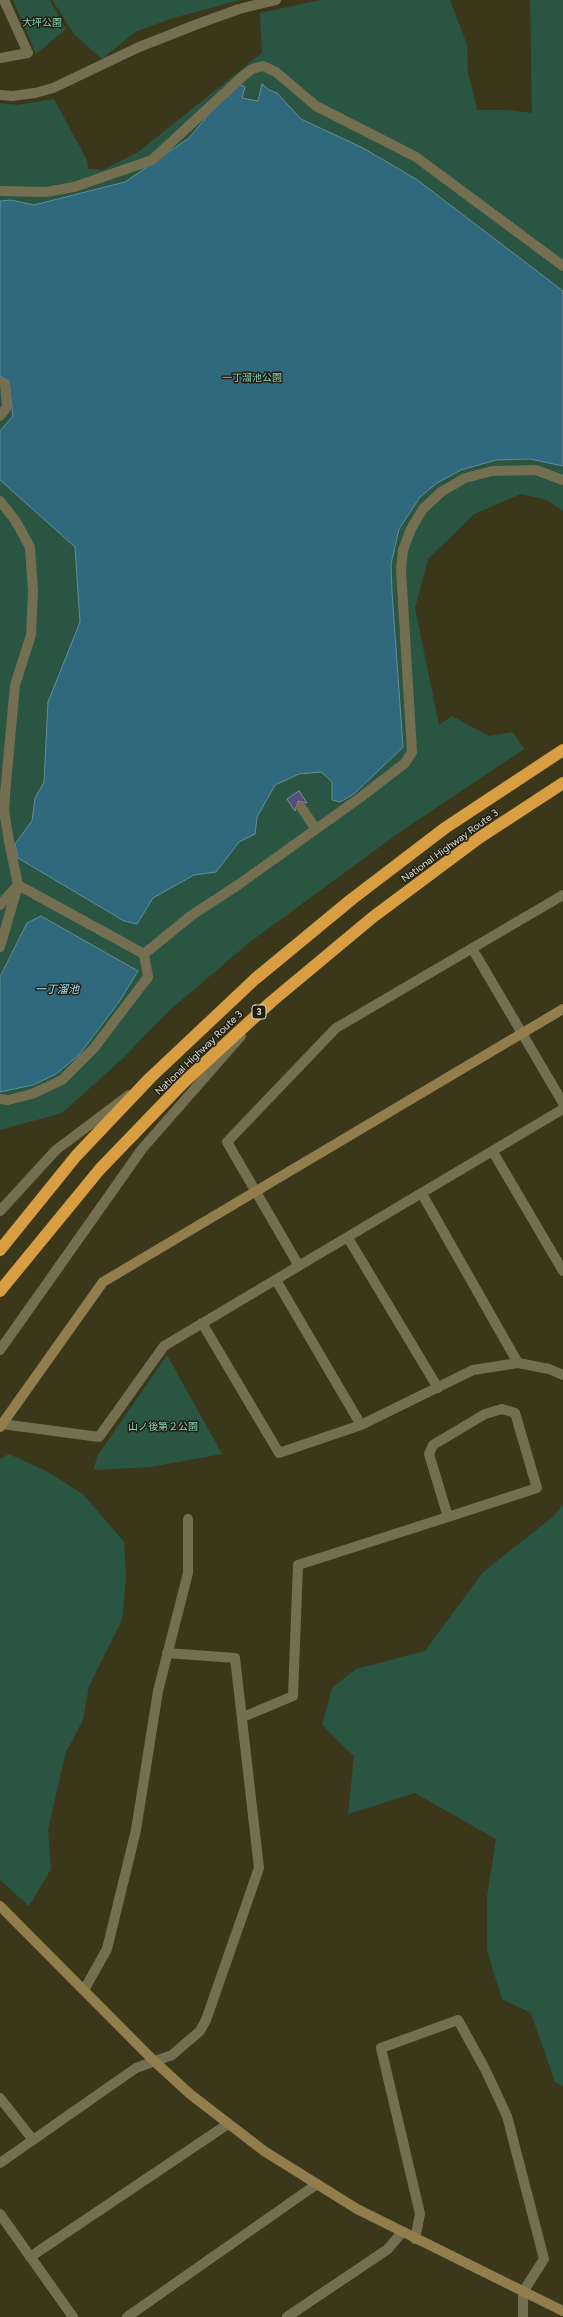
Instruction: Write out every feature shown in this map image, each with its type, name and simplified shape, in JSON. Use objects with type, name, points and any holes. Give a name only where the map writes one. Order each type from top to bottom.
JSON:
[{"type":"highway","name":"National Highway Route 3","points":[[0,1250],[76,1156],[150,1078],[255,979],[352,899],[445,828],[563,750]]},
{"type":"highway","name":"National Highway Route 3","points":[[0,1291],[100,1169],[184,1082],[271,1002],[379,912],[479,838],[563,783]]},
{"type":"street","points":[[0,58],[28,53],[4,0]]},
{"type":"street","points":[[0,95],[12,96],[35,93],[53,88],[139,47],[239,9],[276,0]]},
{"type":"street","points":[[0,191],[46,192],[74,188],[152,160],[243,76],[252,69],[263,66],[276,72],[316,106],[416,157],[563,266]]},
{"type":"street","points":[[0,382],[4,384],[8,407],[0,416]]},
{"type":"street","points":[[144,954],[192,915],[238,885],[378,784],[405,763],[412,752],[400,570],[403,550],[411,529],[423,509],[441,492],[465,478],[492,471],[536,470],[563,480]]},
{"type":"street","points":[[0,501],[15,520],[30,547],[33,590],[31,636],[15,685],[4,794],[9,841],[18,885],[0,947]]},
{"type":"street","points":[[301,806],[315,828]]},
{"type":"street","points":[[18,885],[144,954]]},
{"type":"street","points":[[0,905],[18,885]]},
{"type":"street","points":[[299,1266],[227,1142],[336,1028],[473,950],[563,896]]},
{"type":"street","points":[[473,950],[521,1034],[563,1103]]},
{"type":"street","points":[[0,1099],[8,1100],[32,1094],[62,1080],[80,1064],[140,992],[148,978],[144,954]]},
{"type":"street","points":[[0,1350],[142,1149],[271,1002]]},
{"type":"street","points":[[563,1009],[104,1282],[1,1425],[99,1437],[164,1346],[493,1152],[563,1109]]},
{"type":"street","points":[[0,1211],[56,1150],[150,1078]]},
{"type":"street","points":[[493,1152],[563,1271]]},
{"type":"street","points":[[422,1194],[518,1363]]},
{"type":"street","points":[[348,1238],[438,1388]]},
{"type":"street","points":[[276,1280],[361,1424]]},
{"type":"street","points":[[202,1323],[279,1453],[361,1424],[473,1370],[518,1363],[549,1369],[563,1375]]},
{"type":"street","points":[[243,1716],[293,1696],[298,1565],[448,1517],[537,1488],[516,1413],[502,1409],[485,1414],[433,1445],[429,1454],[448,1517]]},
{"type":"street","points":[[84,1990],[107,1949],[136,1830],[158,1691],[188,1573],[188,1519]]},
{"type":"street","points":[[0,2163],[136,2068],[172,2055],[200,2031],[206,2020],[259,1868],[236,1658],[167,1653]]},
{"type":"street","points":[[0,1906],[154,2061],[228,2124],[264,2151],[357,2209],[563,2311]]},
{"type":"street","points":[[415,2239],[420,2214],[381,2048],[458,2020],[485,2069],[508,2116],[544,2259],[523,2292],[523,2317]]},
{"type":"street","points":[[0,2098],[33,2140]]},
{"type":"street","points":[[30,2257],[228,2124]]},
{"type":"street","points":[[127,2317],[317,2184]]},
{"type":"street","points":[[0,2214],[73,2317]]},
{"type":"street","points":[[287,2317],[388,2249],[402,2232]]},
{"type":"green space","name":"大坪公園","points":[[13,0],[50,0],[66,29],[36,54]]},
{"type":"green space","points":[[52,0],[240,0],[173,18],[135,32],[102,59],[75,35]]},
{"type":"green space","name":"一丁溜池公園","points":[[320,0],[450,0],[467,45],[468,73],[477,110],[507,110],[532,113],[530,0],[563,0],[563,511],[547,500],[521,494],[474,514],[428,559],[415,608],[439,725],[452,716],[489,736],[513,732],[524,749],[400,832],[250,942],[171,1009],[122,1059],[62,1113],[0,1130],[0,103],[18,105],[54,99],[87,160],[88,169],[103,170],[137,153],[262,53],[260,13]]},
{"type":"green space","name":"山ノ後第２公園","points":[[167,1355],[222,1454],[151,1467],[93,1470],[98,1455]]},
{"type":"green space","points":[[9,1454],[46,1471],[83,1494],[124,1542],[126,1578],[122,1620],[89,1686],[83,1720],[66,1752],[48,1829],[51,1869],[29,1906],[0,1880],[0,1459]]},
{"type":"green space","points":[[563,1505],[563,2086],[555,2082],[531,2013],[502,1999],[487,1950],[487,1897],[496,1839],[415,1793],[348,1814],[354,1756],[322,1725],[332,1688],[356,1669],[425,1651],[483,1572],[554,1516]]},
{"type":"water","name":"一丁溜池公園","points":[[262,84],[269,90],[277,93],[301,119],[363,148],[416,179],[563,291],[563,466],[530,459],[496,460],[461,470],[437,483],[420,497],[399,529],[391,564],[403,747],[354,794],[340,802],[332,800],[332,782],[321,772],[299,774],[275,785],[257,817],[255,834],[239,842],[216,872],[194,875],[153,898],[137,924],[124,921],[18,858],[15,844],[32,821],[35,798],[44,782],[48,702],[80,622],[75,547],[0,480],[0,431],[13,416],[9,381],[0,376],[0,201],[11,200],[34,205],[125,182],[189,138],[209,114],[240,85],[245,87],[242,98],[258,101]]},
{"type":"water","name":"一丁溜池","points":[[41,916],[138,971],[119,1002],[79,1055],[56,1074],[33,1085],[0,1092],[0,977],[27,923]]},
{"type":"building","points":[[299,791],[307,803],[298,801],[295,811],[287,799]]}]
